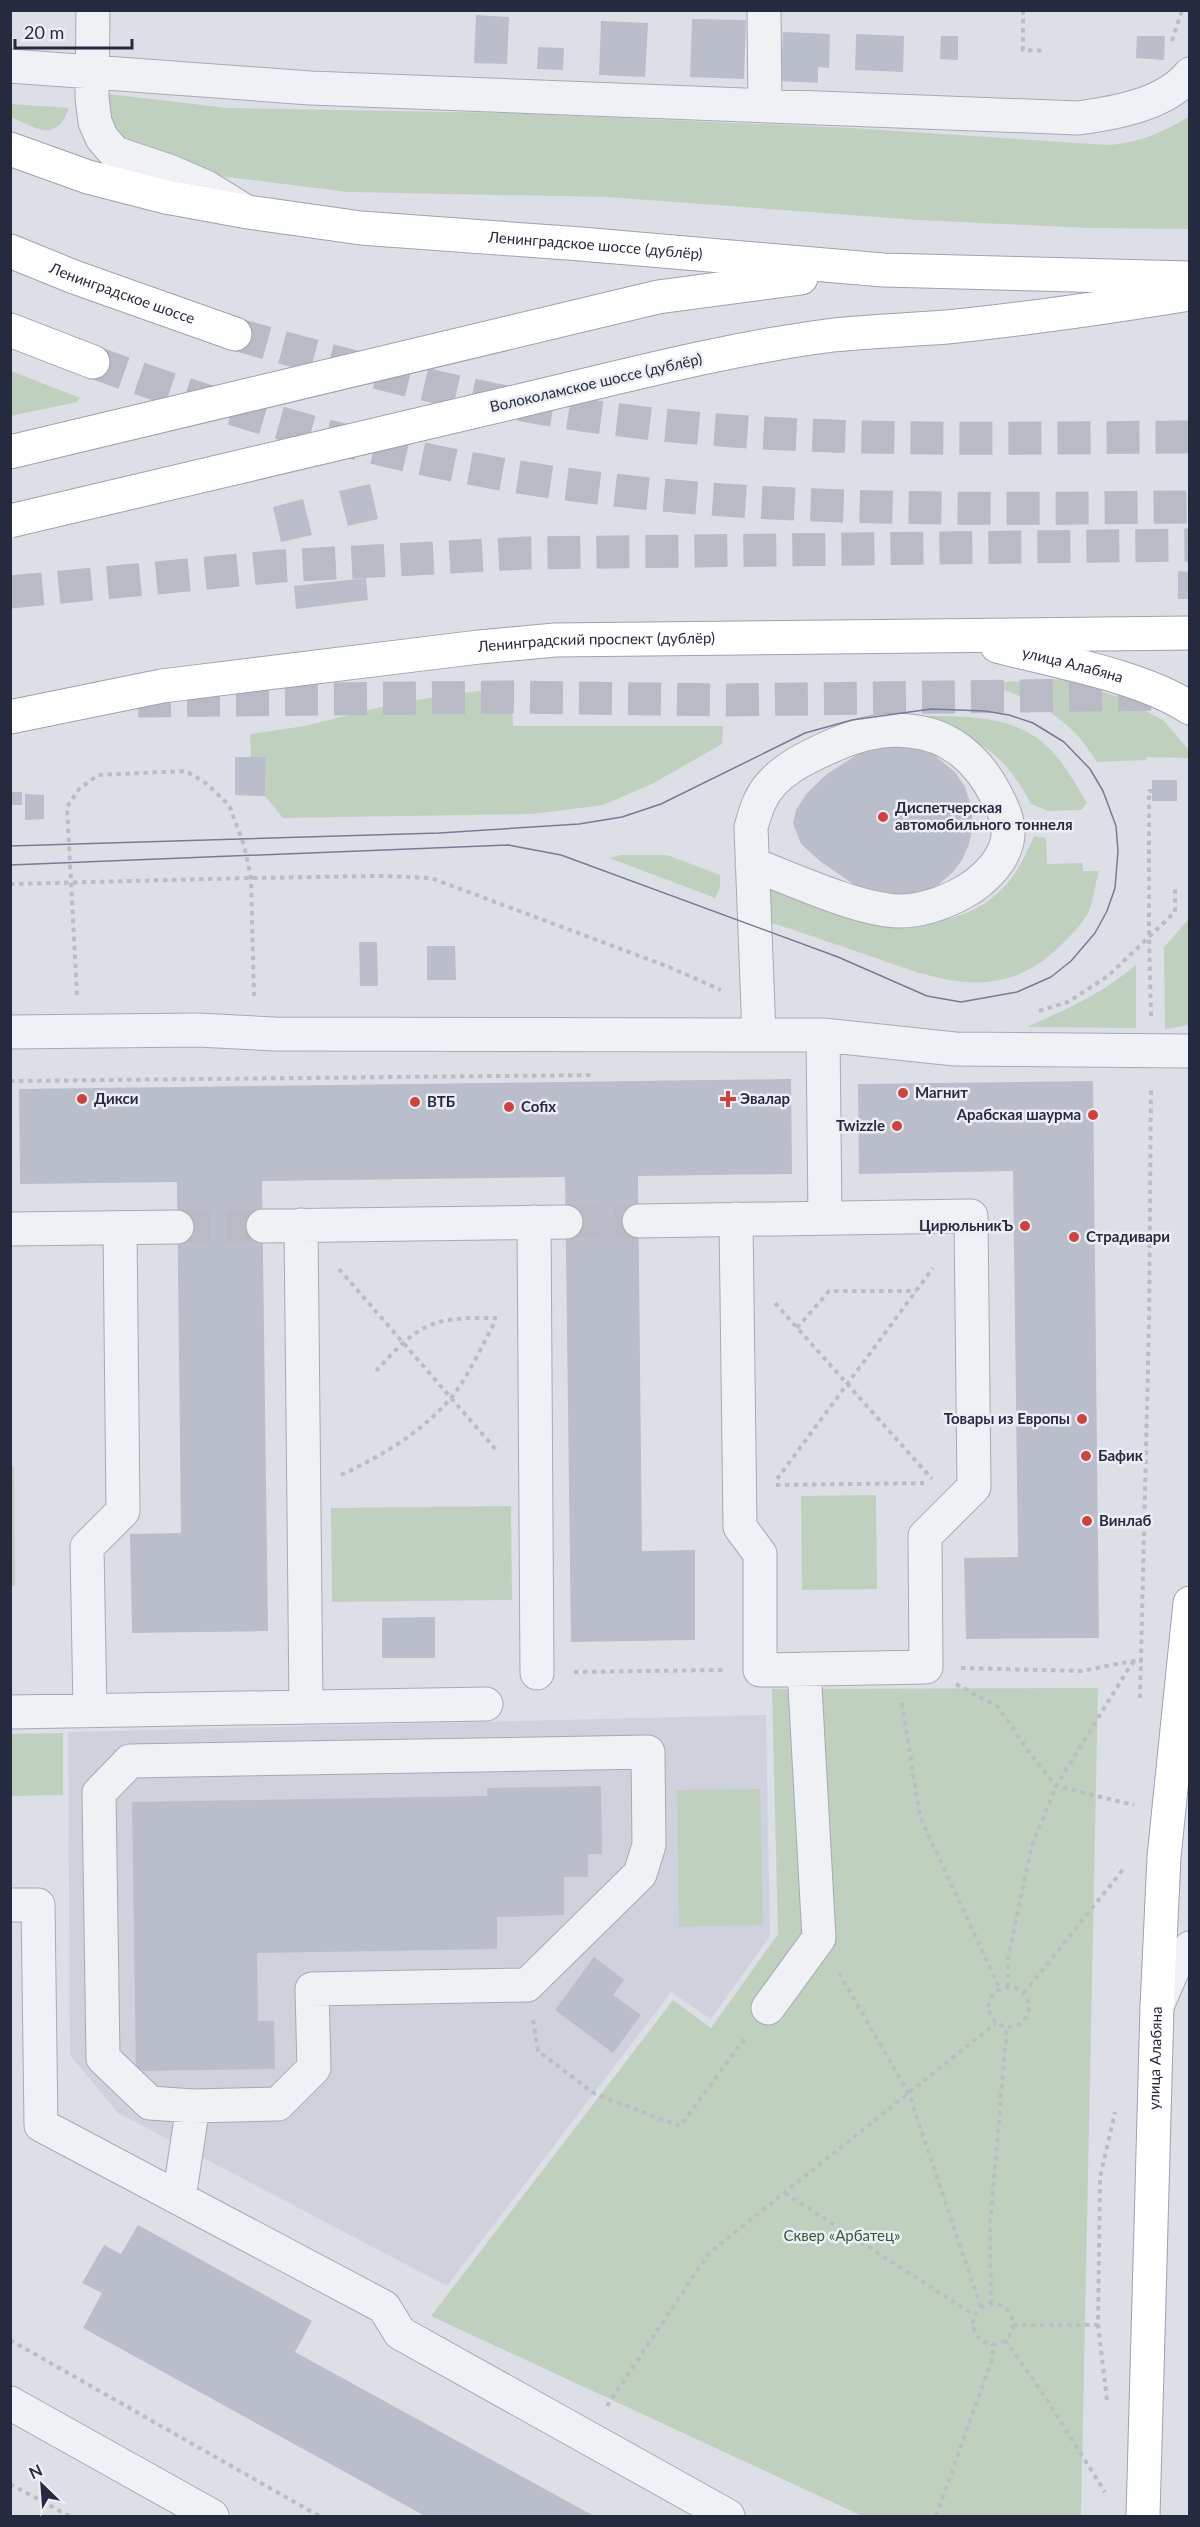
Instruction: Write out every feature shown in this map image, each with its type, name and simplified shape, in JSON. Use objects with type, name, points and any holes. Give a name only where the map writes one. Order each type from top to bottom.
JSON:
[{"type":"main road","name":"Ленинградское шоссе (дублёр)","points":[[10,149],[88,177],[166,197],[248,212],[361,228],[883,270],[1190,278]]},
{"type":"main road","name":"Ленинградское шоссе","points":[[10,251],[74,277],[235,334]]},
{"type":"main road","points":[[10,452],[658,297],[763,282],[883,270]]},
{"type":"main road","name":"Волоколамское шоссе (дублёр)","points":[[10,521],[687,361],[767,345],[835,335],[946,327],[1061,314],[1190,294]]},
{"type":"main road","points":[[10,330],[93,362]]},
{"type":"main road","name":"Ленинградский проспект (дублёр)","points":[[10,717],[162,686],[467,648],[544,641],[952,634],[1190,633]]},
{"type":"main road","name":"улица Алабяна","points":[[952,634],[1114,676],[1175,698],[1190,708]]},
{"type":"main road","name":"улица Алабяна","points":[[1143,2517],[1157,2007],[1164,1857],[1190,1603]]},
{"type":"street","points":[[93,10],[94,122],[102,138],[115,153],[169,171],[206,187],[248,212]]},
{"type":"street","points":[[764,10],[765,105]]},
{"type":"street","points":[[10,66],[310,88],[1078,118],[1117,112],[1150,101],[1190,74]]},
{"type":"street","points":[[752,864],[860,904],[898,911],[928,907],[951,899],[977,885],[995,865],[1007,843],[1008,821],[984,772],[966,754],[939,739],[910,730],[881,731],[848,740],[807,757],[779,777],[760,799],[751,827],[752,864],[759,1035]]},
{"type":"street","points":[[10,1032],[823,1035],[955,1050],[1190,1051]]},
{"type":"street","points":[[823,1035],[825,1218]]},
{"type":"street","points":[[639,1221],[736,1219],[971,1216],[974,1487],[925,1536],[911,1667],[760,1670],[760,1554],[740,1527],[736,1219]]},
{"type":"street","points":[[263,1226],[550,1222],[536,1495],[537,1673]]},
{"type":"street","points":[[301,1225],[306,1706]]},
{"type":"street","points":[[10,1229],[177,1227]]},
{"type":"street","points":[[90,1710],[87,1547],[123,1511],[120,1228]]},
{"type":"street","points":[[768,2008],[819,1938],[804,1669]]},
{"type":"street","points":[[10,1712],[486,1704]]},
{"type":"street","points":[[429,1705],[429,1756]]},
{"type":"street","points":[[648,1752],[649,1845],[640,1874],[527,1985],[312,1989],[314,2068],[278,2104],[193,2106],[150,2103],[103,2058],[99,1793],[130,1761],[648,1752]]},
{"type":"street","points":[[10,1905],[38,1905],[41,2125],[384,2307],[400,2333],[728,2517]]},
{"type":"street","points":[[1157,2007],[1174,1967],[1190,1948]]},
{"type":"street","points":[[179,2198],[193,2106]]},
{"type":"street","points":[[10,2403],[212,2517]]},
{"type":"path","points":[[1023,10],[1023,50],[1046,51]]},
{"type":"path","points":[[1148,47],[1169,48],[1182,10]]},
{"type":"path","points":[[79,1032],[67,807],[79,789],[98,775],[186,771],[207,784],[229,805],[244,845],[251,878],[255,1032]]},
{"type":"path","points":[[1151,1023],[1149,791],[1167,791]]},
{"type":"path","points":[[10,884],[381,876],[431,879],[669,966],[710,986],[758,1000]]},
{"type":"path","points":[[1037,1012],[1068,1002],[1108,976],[1175,912],[1175,885]]},
{"type":"path","points":[[10,1081],[602,1074]]},
{"type":"path","points":[[1140,1705],[1149,1325],[1151,1085]]},
{"type":"path","points":[[301,1225],[536,1495]]},
{"type":"path","points":[[774,1303],[847,1384],[862,1400],[935,1483],[772,1485],[847,1384],[916,1291],[937,1263]]},
{"type":"path","points":[[797,1328],[829,1291],[916,1291]]},
{"type":"path","points":[[304,1482],[341,1475],[379,1456],[424,1426],[451,1398],[503,1308]]},
{"type":"path","points":[[376,1371],[403,1342],[433,1324],[471,1318],[498,1318]]},
{"type":"path","points":[[911,1667],[1081,1671],[1133,1659],[1142,1660]]},
{"type":"path","points":[[1008,1987],[1008,1958],[1032,1845],[1056,1786],[1132,1663],[1142,1660]]},
{"type":"path","points":[[911,1667],[998,1707],[1056,1786],[1137,1806]]},
{"type":"path","points":[[911,1667],[920,1817],[1000,1989]]},
{"type":"path","points":[[537,1673],[760,1670]]},
{"type":"path","points":[[1136,1815],[1137,1794]]},
{"type":"path","points":[[1024,1993],[1128,1864]]},
{"type":"path","points":[[819,1938],[909,2094],[981,2308]]},
{"type":"path","points":[[527,1985],[538,2051],[595,2094],[680,2126],[768,2008]]},
{"type":"path","points":[[1008,1987],[1024,1993],[1030,2008],[1022,2023],[1007,2028],[996,2023],[989,2009],[990,2001],[1000,1989],[1008,1987]]},
{"type":"path","points":[[586,2437],[709,2253],[996,2023]]},
{"type":"path","points":[[991,2304],[990,2224],[1007,2028]]},
{"type":"path","points":[[1108,2411],[1098,2325],[1100,2177],[1116,2107]]},
{"type":"path","points":[[785,2193],[974,2315]]},
{"type":"path","points":[[991,2304],[1006,2309],[1013,2325],[1011,2334],[1005,2340],[992,2344],[979,2340],[972,2324],[974,2315],[981,2308],[991,2304]]},
{"type":"path","points":[[1013,2325],[1098,2325]]},
{"type":"path","points":[[10,2340],[319,2517]]},
{"type":"path","points":[[1005,2340],[1044,2395],[1108,2497],[1108,2486]]},
{"type":"path","points":[[936,2517],[993,2357],[992,2344]]},
{"type":"path","points":[[10,2484],[69,2517]]},
{"type":"shaded area","points":[[766,1715],[770,1936],[711,2019],[671,1992],[447,2286],[118,2113],[70,2055],[68,1732]]},
{"type":"green space","points":[[108,94],[228,108],[508,113],[851,128],[1108,145],[1150,136],[1188,117],[1189,229],[1089,228],[918,220],[607,197],[348,192],[227,177],[154,159],[135,151],[111,129]]},
{"type":"green space","points":[[11,104],[69,108],[58,126],[52,130],[44,130],[11,117]]},
{"type":"green space","points":[[10,371],[80,398],[77,402],[11,416]]},
{"type":"green space","points":[[1064,679],[1118,697],[1163,720],[1189,750],[1189,758],[1147,757],[1146,760],[1097,762],[1086,746],[1062,721],[1020,696],[985,683]]},
{"type":"green space","points":[[511,688],[513,726],[723,726],[722,744],[652,784],[603,805],[533,814],[283,818],[265,796],[266,757],[251,757],[250,734],[305,726],[397,703]]},
{"type":"green space","points":[[919,716],[989,719],[1021,729],[1050,749],[1070,775],[1087,803],[1081,810],[1048,811],[1031,804],[1020,785],[998,758],[971,739]]},
{"type":"green space","points":[[1034,836],[1046,838],[1047,864],[1082,863],[1083,871],[1099,871],[1091,906],[1080,925],[1038,964],[1015,976],[993,981],[969,982],[922,974],[769,922],[769,889],[827,908],[890,921],[921,922],[951,918],[979,907],[1004,887],[1018,869]]},
{"type":"green space","points":[[621,855],[667,855],[720,875],[720,888],[715,898],[609,858]]},
{"type":"green space","points":[[1189,919],[1189,1025],[1165,1029],[1164,947]]},
{"type":"green space","points":[[1136,965],[1136,1028],[1027,1027],[1097,992]]},
{"type":"green space","points":[[10,1467],[14,1467],[15,1586],[10,1586]]},
{"type":"green space","points":[[876,1495],[877,1589],[802,1590],[801,1496]]},
{"type":"green space","points":[[511,1506],[512,1600],[332,1602],[331,1508]]},
{"type":"green space","name":"Сквер «Арбатец»","points":[[1098,1688],[1081,2516],[862,2516],[431,2316],[673,2000],[711,2028],[778,1934],[772,1689]]},
{"type":"green space","points":[[63,1733],[63,1795],[11,1796],[11,1734]]},
{"type":"green space","points":[[760,1789],[763,1925],[679,1927],[677,1790]]},
{"type":"building","points":[[476,15],[509,17],[507,64],[474,63]]},
{"type":"building","points":[[692,19],[746,20],[744,79],[690,77]]},
{"type":"building","points":[[601,21],[648,23],[645,77],[599,75]]},
{"type":"building","points":[[783,32],[830,34],[829,68],[818,67],[818,83],[781,81]]},
{"type":"building","points":[[856,34],[904,36],[903,72],[855,70]]},
{"type":"building","points":[[941,36],[958,36],[958,60],[940,59]]},
{"type":"building","points":[[1137,36],[1165,36],[1164,60],[1136,58]]},
{"type":"building","points":[[538,47],[564,48],[563,70],[537,69]]},
{"type":"building","points":[[370,484],[378,519],[348,526],[339,491]]},
{"type":"building","points":[[303,499],[312,535],[281,542],[273,507]]},
{"type":"building","points":[[1178,571],[1190,572],[1190,599],[1178,599]]},
{"type":"building","points":[[366,578],[368,600],[296,609],[294,586]]},
{"type":"building","name":"Диспетчерская автомобильного тоннеля","points":[[894,743],[928,750],[955,772],[965,787],[971,806],[973,824],[969,844],[962,860],[953,872],[938,885],[920,894],[881,897],[862,890],[821,862],[801,844],[793,823],[796,810],[807,793],[827,774],[863,751]]},
{"type":"building","points":[[235,757],[266,757],[265,796],[235,795]]},
{"type":"building","points":[[1152,780],[1177,780],[1177,801],[1152,801]]},
{"type":"building","points":[[10,792],[22,792],[22,805],[10,805]]},
{"type":"building","points":[[25,794],[44,795],[44,819],[25,820]]},
{"type":"building","points":[[359,942],[377,942],[378,986],[360,986]]},
{"type":"building","points":[[427,946],[455,946],[456,980],[427,980]]},
{"type":"building","points":[[791,1079],[792,1174],[638,1176],[642,1551],[695,1550],[695,1640],[571,1642],[565,1177],[262,1181],[268,1631],[132,1633],[130,1534],[181,1533],[177,1182],[20,1184],[19,1089]]},
{"type":"building","points":[[1093,1081],[1099,1638],[966,1639],[964,1558],[1018,1557],[1013,1171],[859,1174],[858,1084]]},
{"type":"building","points":[[435,1617],[435,1658],[382,1658],[382,1618]]},
{"type":"building","points":[[601,1786],[602,1854],[588,1854],[588,1877],[564,1877],[564,1915],[497,1917],[497,1949],[257,1953],[258,2021],[274,2021],[275,2069],[136,2071],[132,1802],[487,1796],[487,1788]]},
{"type":"building","points":[[594,1957],[624,1980],[613,1995],[641,2015],[613,2053],[555,2010]]},
{"type":"building","points":[[138,2225],[312,2321],[295,2352],[594,2516],[425,2516],[83,2328],[102,2293],[82,2283],[104,2245],[121,2254]]},
{"type":"tunnel","points":[[235,334],[372,371],[510,403],[604,418],[677,426],[750,432],[896,438],[1190,437]]},
{"type":"tunnel","points":[[93,362],[216,404],[342,440],[469,468],[597,488],[671,496],[819,505],[967,508],[1190,507]]},
{"type":"tunnel","points":[[10,592],[281,566],[526,553],[1190,545]]},
{"type":"tunnel","points":[[138,701],[509,697],[728,700],[1164,694]]},
{"type":"tunnel","points":[[566,1222],[639,1221]]},
{"type":"tunnel","points":[[177,1227],[263,1226]]},
{"type":"tram line","points":[[10,846],[439,833],[579,824],[622,817],[661,804],[805,733],[852,720],[931,709],[985,711],[1009,715],[1033,723],[1064,742],[1090,769],[1103,791],[1116,826],[1118,851],[1115,888],[1107,911],[1095,933],[1071,961],[1051,977],[1017,992],[961,1002],[927,996],[838,957],[561,855],[508,845],[10,865]]},
{"type":"place","name":"Диспетчерская автомобильного тоннеля","points":[[883,817]]},
{"type":"place","name":"Магнит","points":[[903,1093]]},
{"type":"place","name":"Дикси","points":[[82,1099]]},
{"type":"place","name":"Эвалар","points":[[728,1099]]},
{"type":"place","name":"ВТБ","points":[[415,1102]]},
{"type":"place","name":"Cofix","points":[[509,1107]]},
{"type":"place","name":"Арабская шаурма","points":[[1093,1115]]},
{"type":"place","name":"Twizzle","points":[[897,1126]]},
{"type":"place","name":"ЦирюльникЪ","points":[[1025,1226]]},
{"type":"place","name":"Страдивари","points":[[1074,1237]]},
{"type":"place","name":"Товары из Европы","points":[[1082,1419]]},
{"type":"place","name":"Бафик","points":[[1086,1456]]},
{"type":"place","name":"Винлаб","points":[[1087,1521]]}]
